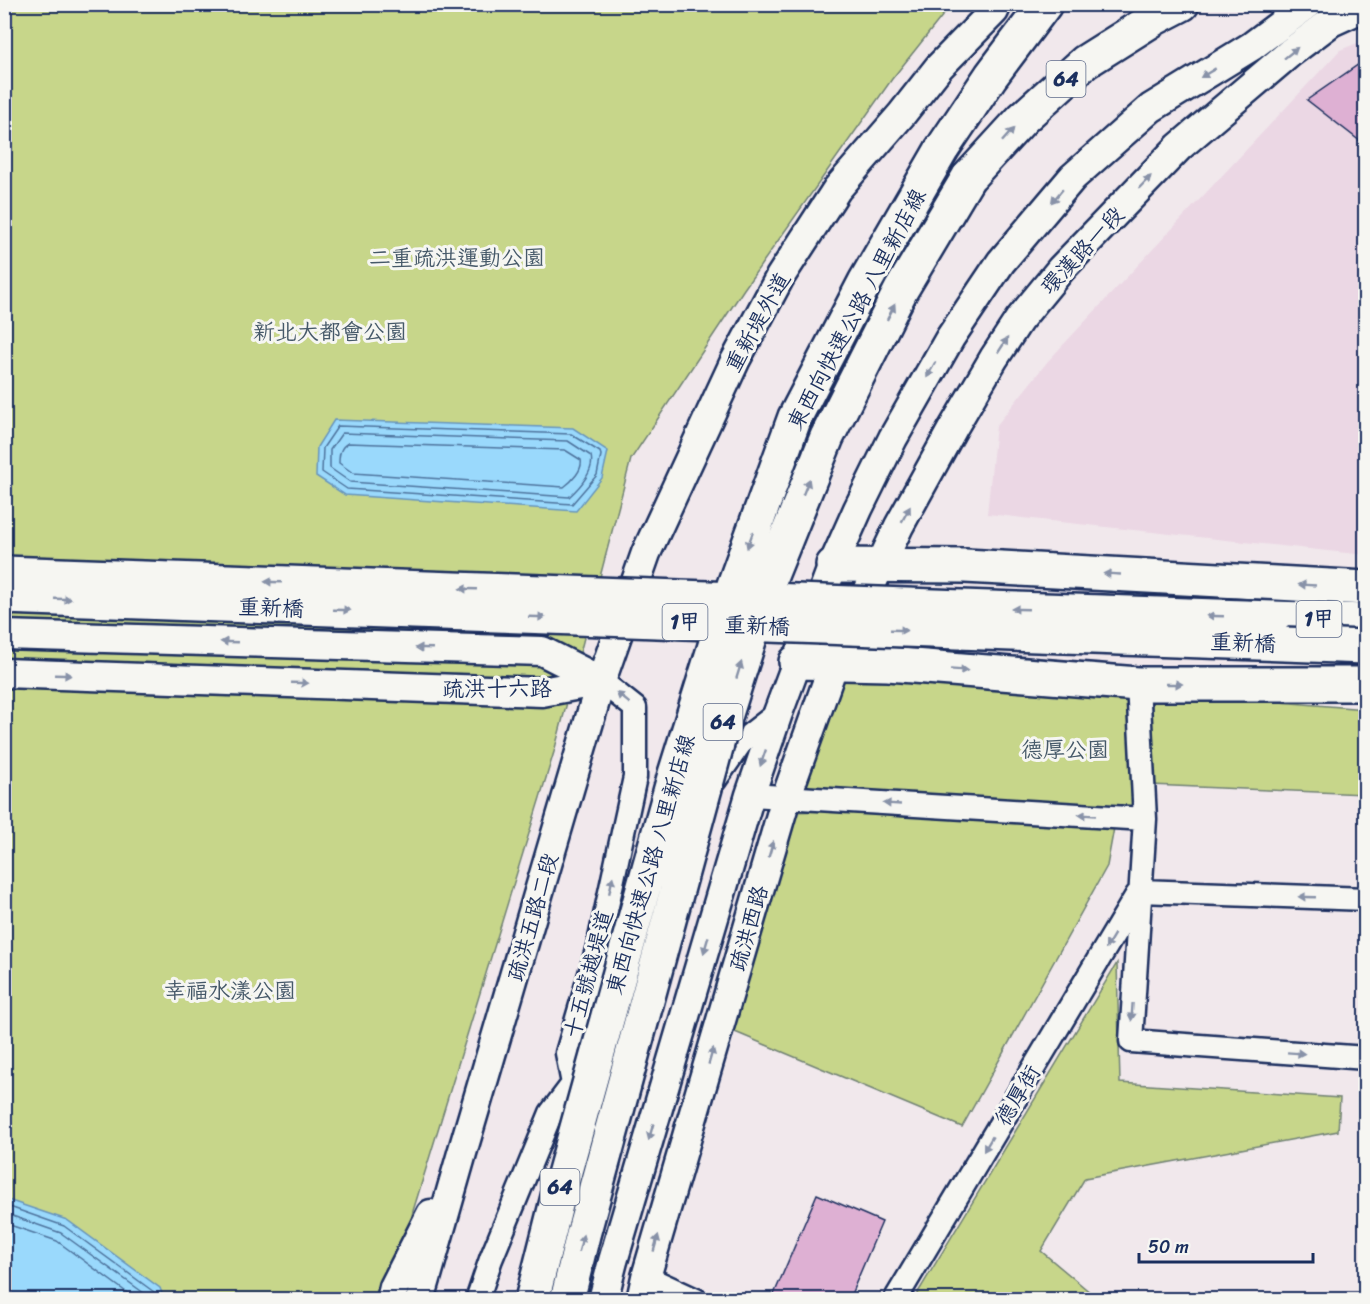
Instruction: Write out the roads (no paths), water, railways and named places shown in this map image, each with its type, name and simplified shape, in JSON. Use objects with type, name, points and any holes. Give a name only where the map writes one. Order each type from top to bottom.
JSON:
[{"type":"main road","name":"東西向快速公路 八里新店線","points":[[532,1299],[671,785],[734,585],[795,417],[865,282],[942,149],[991,76],[1045,4]]},
{"type":"main road","name":"東西向快速公路 八里新店線","points":[[567,1299],[720,733],[764,593],[827,436],[901,290],[968,178],[1023,118],[1085,62],[1155,18],[1182,4]]},
{"type":"main road","points":[[833,565],[965,566],[1365,588]]},
{"type":"main road","name":"重新橋","points":[[4,573],[1365,621]]},
{"type":"main road","name":"重新橋","points":[[4,597],[1365,647]]},
{"type":"main road","points":[[796,662],[888,664],[1138,684],[1365,684]]},
{"type":"street","points":[[833,565],[899,428],[950,338],[1008,253],[1073,177],[1151,108],[1252,46],[1308,4]]},
{"type":"street","name":"環漢路一段","points":[[879,566],[931,467],[994,358],[1019,320],[1061,269],[1179,147],[1331,22],[1365,6]]},
{"type":"street","name":"重新堤外道","points":[[601,681],[646,553],[735,361],[780,277],[837,189],[939,67],[1000,7]]},
{"type":"street","name":"疏洪西路","points":[[603,1299],[750,795],[796,662],[833,565]]},
{"type":"street","name":"疏洪西路","points":[[644,1288],[786,798],[834,663],[879,566]]},
{"type":"street","name":"疏洪十六路","points":[[4,634],[542,651],[601,681]]},
{"type":"street","name":"疏洪十六路","points":[[4,673],[542,692],[601,681]]},
{"type":"street","name":"十五號越堤道","points":[[573,1084],[567,1053],[599,943],[635,777],[635,708],[601,681]]},
{"type":"street","name":"疏洪五路二段","points":[[420,1299],[601,681]]},
{"type":"street","points":[[1138,684],[1145,819],[1131,1041],[1365,1058]]},
{"type":"street","points":[[477,1299],[551,1113],[573,1084],[617,1049],[633,1024],[697,839],[704,808],[713,784],[741,741],[778,713]]},
{"type":"street","points":[[750,795],[1145,819]]},
{"type":"street","points":[[1140,891],[1365,899]]},
{"type":"street","name":"德厚街","points":[[895,1299],[1140,891]]},
{"type":"street","points":[[538,1299],[575,1140],[573,1084]]},
{"type":"street","name":"疏洪五路二段","points":[[391,1299],[394,1287],[462,1153]]},
{"type":"street","points":[[644,1288],[696,1299]]},
{"type":"water","points":[[334,420],[573,428],[608,451],[602,478],[576,511],[345,495],[316,476],[317,447]]},
{"type":"water","points":[[5,1199],[67,1220],[160,1288],[164,1299],[5,1299]]},
{"type":"park label","name":"二重疏洪運動公園","points":[[457,257]]},
{"type":"park label","name":"新北大都會公園","points":[[330,331]]},
{"type":"park label","name":"德厚公園","points":[[1065,749]]},
{"type":"park label","name":"幸福水漾公園","points":[[230,990]]}]
